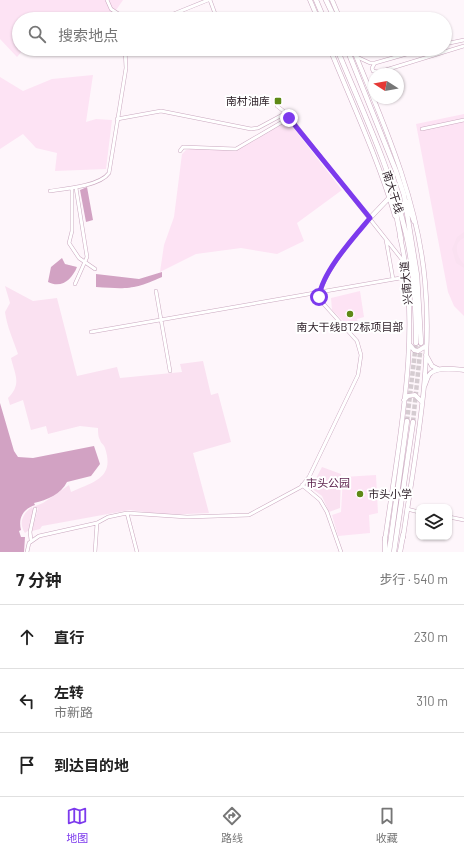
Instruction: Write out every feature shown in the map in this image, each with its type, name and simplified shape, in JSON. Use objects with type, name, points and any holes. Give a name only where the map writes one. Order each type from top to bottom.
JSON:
[{"type":"highway","points":[[316,0],[321,12]]},
{"type":"highway","points":[[326,0],[331,12]]},
{"type":"highway","name":"南大干线","points":[[340,56],[388,176],[406,236],[412,278],[418,343],[417,275],[404,195],[396,171],[350,56]]},
{"type":"highway","points":[[388,176],[400,239]]},
{"type":"highway","points":[[404,195],[414,220]]},
{"type":"highway","points":[[389,552],[410,422],[394,552]]},
{"type":"highway","points":[[400,552],[403,535]]},
{"type":"highway","points":[[384,552],[385,538]]},
{"type":"main road","points":[[310,0],[315,12]]},
{"type":"main road","points":[[332,0],[337,12]]},
{"type":"main road","name":"兴南大道","points":[[333,56],[368,138],[389,198],[400,239],[406,276],[409,343],[404,400],[385,538]]},
{"type":"main road","name":"兴南大道","points":[[356,57],[368,87]]},
{"type":"main road","name":"兴南大道","points":[[375,104],[402,174],[414,220],[425,283],[426,354],[423,391],[403,535]]},
{"type":"main road","points":[[370,218],[389,198]]},
{"type":"main road","points":[[409,343],[411,348],[418,351],[426,346]]},
{"type":"main road","points":[[426,354],[432,366],[438,369],[464,370]]},
{"type":"main road","points":[[423,391],[430,374],[438,369]]},
{"type":"main road","points":[[404,400],[408,396],[415,395],[422,402]]},
{"type":"street","points":[[107,0],[111,9],[116,12]]},
{"type":"street","points":[[179,12],[209,0],[214,12]]},
{"type":"street","points":[[452,43],[464,40]]},
{"type":"street","points":[[452,50],[464,46]]},
{"type":"street","points":[[50,191],[74,188],[103,179],[108,173],[127,56]]},
{"type":"street","points":[[356,57],[370,63],[375,63],[400,56]]},
{"type":"street","points":[[394,68],[432,56]]},
{"type":"street","points":[[372,68],[375,63]]},
{"type":"street","points":[[277,106],[286,114],[404,262]]},
{"type":"street","points":[[117,119],[161,111],[250,129],[258,128],[286,114]]},
{"type":"street","points":[[180,151],[183,147],[236,149],[289,118]]},
{"type":"street","points":[[422,129],[464,120]]},
{"type":"street","points":[[74,188],[87,252],[87,257],[75,284]]},
{"type":"street","points":[[74,188],[72,231],[69,243],[79,258],[95,269]]},
{"type":"street","points":[[31,540],[39,536],[97,523],[108,517],[127,513],[187,517],[243,516],[260,510],[302,485],[309,477],[354,385],[361,367],[361,349],[357,341],[321,301],[320,292],[346,246],[370,218]]},
{"type":"street","points":[[385,238],[393,279]]},
{"type":"street","points":[[91,332],[406,276]]},
{"type":"street","points":[[156,291],[170,371]]},
{"type":"street","points":[[302,485],[320,500],[327,512],[341,552]]},
{"type":"street","points":[[27,552],[31,540],[30,532],[35,509]]},
{"type":"street","points":[[407,509],[416,511]]},
{"type":"street","points":[[127,513],[137,552]]},
{"type":"street","points":[[452,518],[464,520]]},
{"type":"street","points":[[95,552],[97,523]]},
{"type":"shaded area","points":[[0,0],[123,0],[115,12],[12,12],[12,52],[0,39]]},
{"type":"shaded area","points":[[93,75],[86,122],[96,119],[112,120],[106,169],[55,171],[57,153],[36,148],[23,134],[0,149],[0,77],[23,91],[52,79]]},
{"type":"shaded area","points":[[464,114],[464,316],[454,306],[448,292],[416,124]]},
{"type":"shaded area","points":[[288,121],[342,190],[297,223],[304,241],[277,254],[241,248],[196,254],[160,272],[164,245],[174,217],[182,154],[186,150],[195,148],[236,151]]},
{"type":"shaded area","points":[[87,187],[93,220],[86,222],[80,190]]},
{"type":"shaded area","points":[[62,258],[65,264],[77,267],[75,271],[66,282],[53,284],[48,282],[51,267]]},
{"type":"shaded area","points":[[162,272],[162,277],[130,288],[96,287],[96,274],[139,279]]},
{"type":"shaded area","name":"南大干线BT2标项目部","points":[[360,291],[364,317],[357,319],[360,331],[354,332],[332,310],[331,298]]},
{"type":"shaded area","points":[[0,403],[14,451],[18,457],[33,458],[94,446],[100,464],[91,476],[67,482],[57,493],[49,498],[34,503],[35,505],[27,509],[22,514],[20,522],[21,530],[19,531],[21,537],[25,537],[24,552],[0,552]]},
{"type":"shaded area","name":"市头小学","points":[[376,475],[378,513],[369,515],[370,533],[338,536],[332,515],[341,512],[343,477]]},
{"type":"green space","points":[[464,232],[464,238],[458,243],[457,250],[459,258],[464,264],[464,268],[456,263],[452,249],[457,237]]},
{"type":"green space","points":[[5,286],[33,301],[57,298],[77,376],[117,367],[120,378],[182,372],[180,364],[203,361],[211,395],[218,393],[231,442],[193,453],[209,513],[165,515],[130,510],[42,526],[40,529],[32,531],[38,508],[35,509],[33,507],[43,503],[69,485],[71,492],[95,482],[105,472],[107,458],[105,447],[99,437],[98,428],[80,426],[48,434],[46,426],[31,430],[23,400],[10,405],[8,398],[16,384],[16,374],[11,358],[18,354],[5,312],[10,303]]},
{"type":"green space","name":"市头公园","points":[[322,467],[341,474],[340,508],[329,512],[322,496],[311,488]]},
{"type":"green space","points":[[32,507],[34,510],[29,530],[25,533],[22,526],[22,518]]},
{"type":"tunnel","points":[[407,421],[416,343]]},
{"type":"tunnel","points":[[413,422],[421,343]]},
{"type":"place","name":"南村油库","points":[[278,101]]},
{"type":"place","name":"南大干线BT2标项目部","points":[[350,314]]},
{"type":"place","name":"市头小学","points":[[360,494]]},
{"type":"route","points":[[289,118],[370,218],[337,259],[323,285],[319,297]]}]
